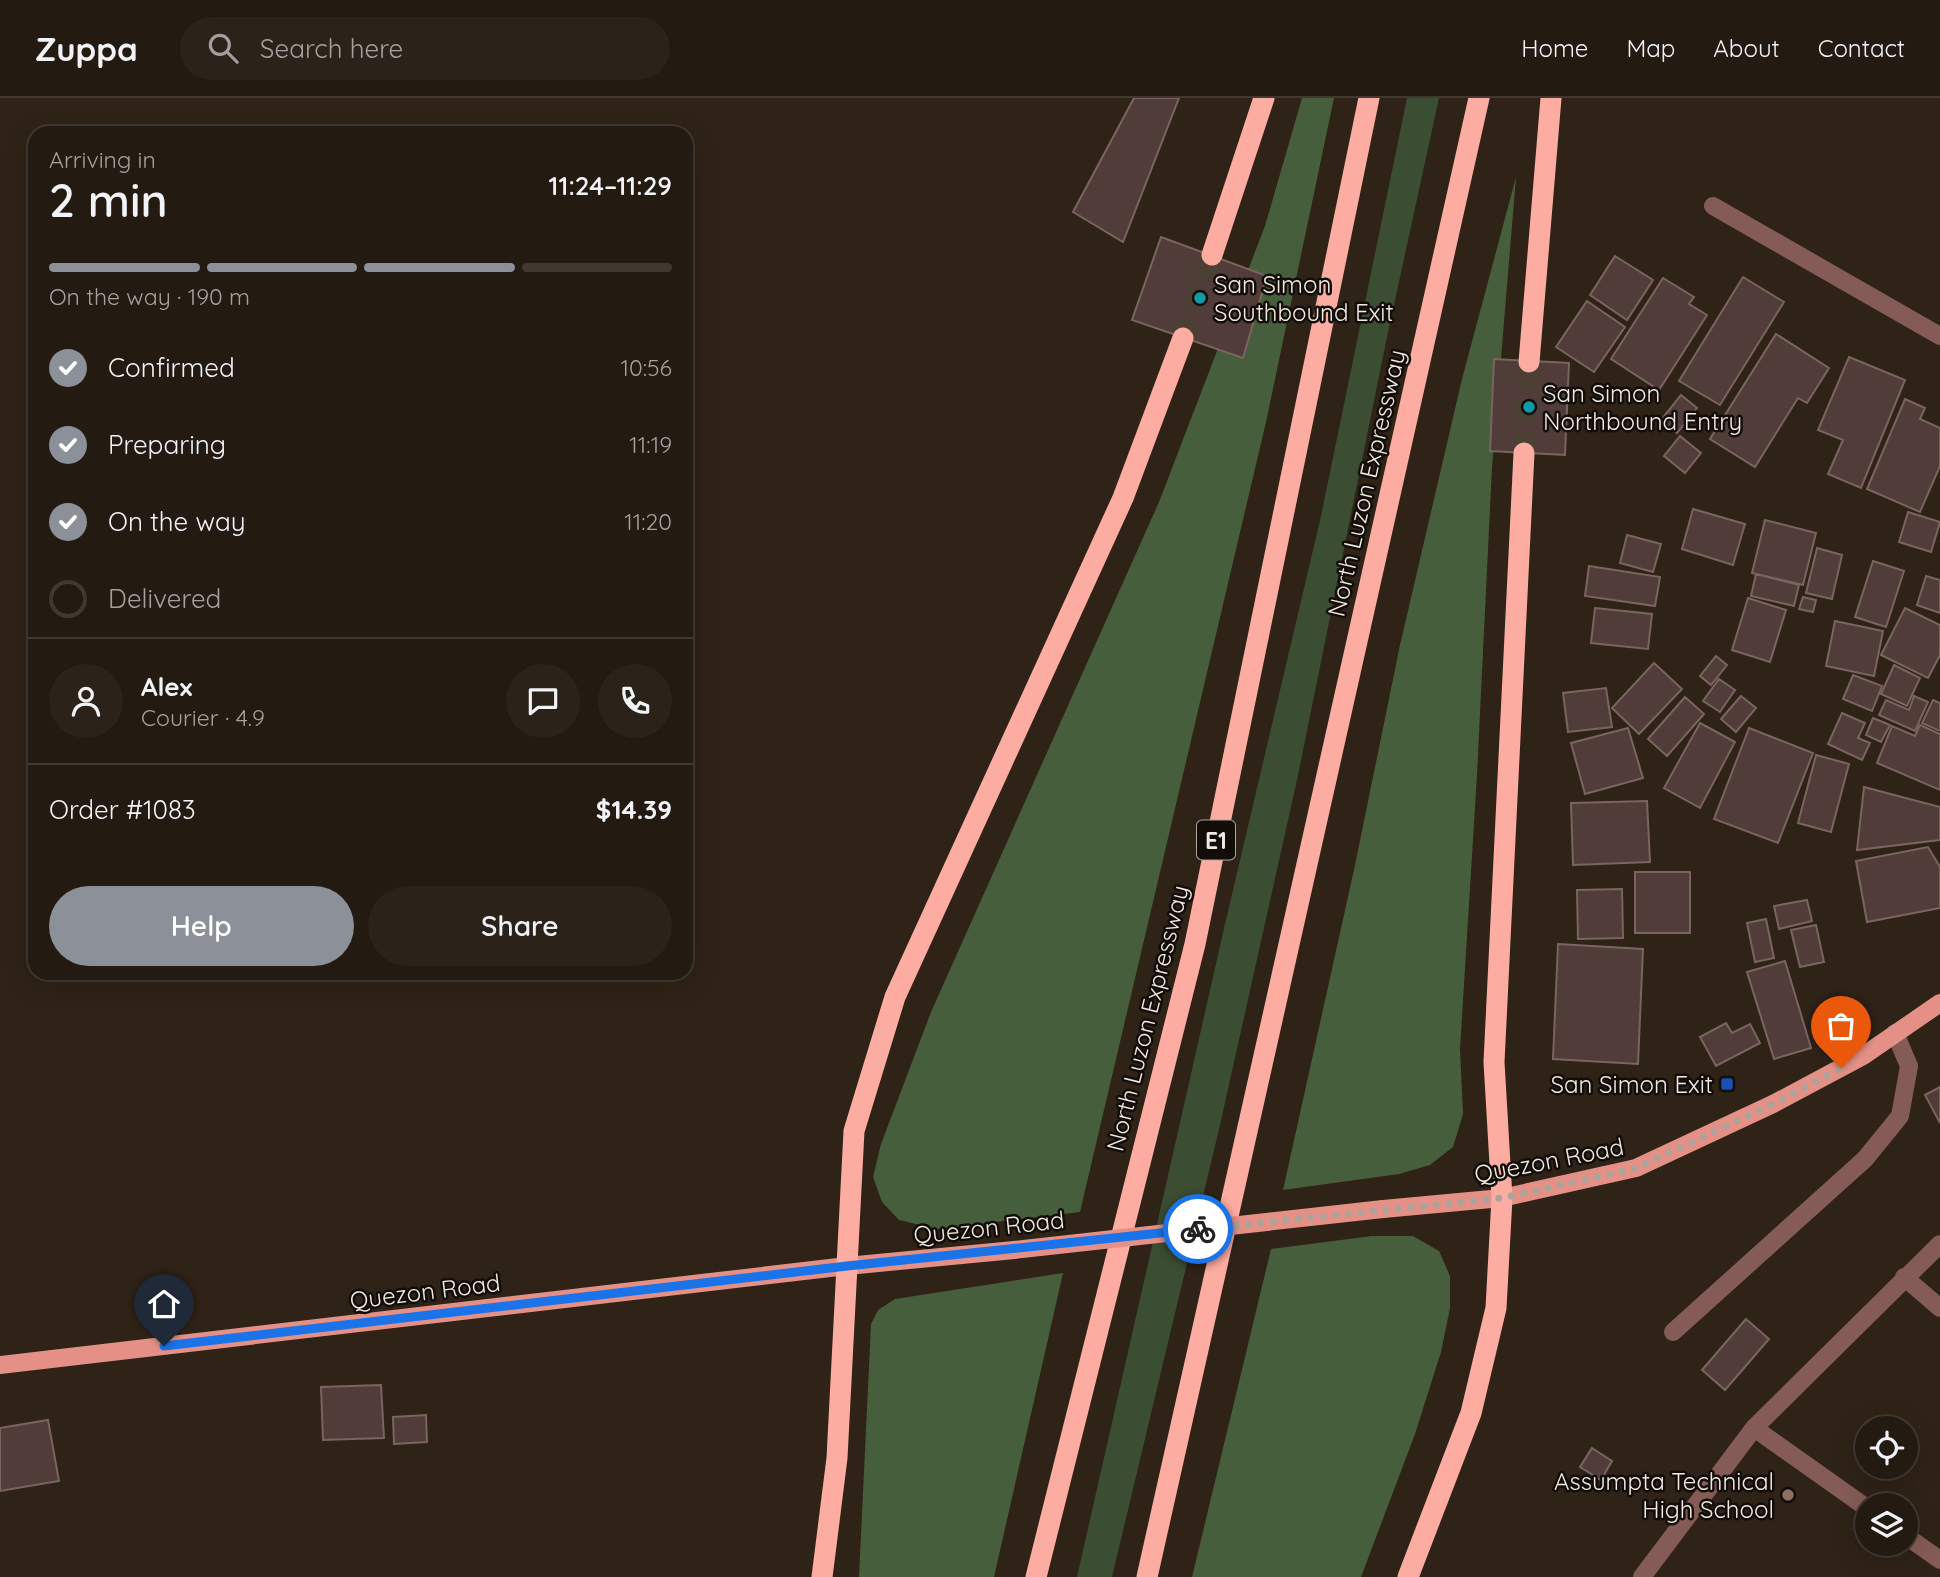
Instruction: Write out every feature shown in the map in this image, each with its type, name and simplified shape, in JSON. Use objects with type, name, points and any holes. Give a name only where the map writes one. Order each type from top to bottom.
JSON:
[{"type":"highway","points":[[1212,255],[1264,98]]},
{"type":"highway","name":"North Luzon Expressway","points":[[1036,1577],[1195,944],[1369,98]]},
{"type":"highway","name":"North Luzon Expressway","points":[[1147,1577],[1479,98]]},
{"type":"highway","points":[[1529,362],[1551,98]]},
{"type":"highway","points":[[822,1577],[838,1458],[854,1131],[895,997],[1123,498],[1182,338]]},
{"type":"highway","points":[[1408,1577],[1471,1413],[1496,1308],[1502,1198],[1494,1062],[1524,453]]},
{"type":"main road","name":"Quezon Road","points":[[0,1365],[847,1266],[1502,1198],[1636,1168],[1773,1104],[1863,1056],[1940,1003]]},
{"type":"street","points":[[1713,206],[1940,336]]},
{"type":"street","points":[[1673,1332],[1865,1159],[1900,1116],[1909,1066],[1895,1032]]},
{"type":"street","points":[[1642,1577],[1754,1428],[1940,1244]]},
{"type":"street","points":[[1905,1277],[1940,1308]]},
{"type":"street","points":[[1754,1428],[1855,1500]]},
{"type":"street","points":[[1918,1544],[1940,1560]]},
{"type":"green space","points":[[1302,98],[1334,98],[1266,422],[1080,1212],[937,1229],[899,1220],[882,1202],[873,1177],[881,1144],[931,1012],[1159,502],[1265,226]]},
{"type":"green space","points":[[1407,98],[1439,98],[1387,337],[1297,780],[1220,1125],[1112,1577],[1077,1577],[1225,924],[1321,516]]},
{"type":"green space","points":[[1516,177],[1492,467],[1460,1049],[1463,1114],[1453,1147],[1430,1165],[1399,1174],[1283,1190],[1355,865],[1400,645],[1462,379]]},
{"type":"green space","points":[[1372,1236],[1413,1236],[1439,1251],[1450,1276],[1450,1308],[1441,1352],[1415,1434],[1361,1577],[1192,1577],[1271,1249]]},
{"type":"green space","points":[[1063,1273],[994,1577],[859,1577],[871,1324],[878,1310],[895,1299]]},
{"type":"building","points":[[1134,98],[1179,98],[1123,242],[1073,212]]},
{"type":"building","name":"San Simon Southbound Exit","points":[[1161,237],[1267,276],[1243,358],[1132,320]]},
{"type":"building","points":[[1615,256],[1653,280],[1627,320],[1590,295]]},
{"type":"building","points":[[1743,277],[1784,302],[1720,405],[1679,381]]},
{"type":"building","points":[[1663,278],[1694,297],[1689,304],[1707,315],[1659,390],[1611,359]]},
{"type":"building","points":[[1587,301],[1625,327],[1594,372],[1556,347]]},
{"type":"building","points":[[1776,334],[1829,368],[1807,403],[1798,398],[1755,467],[1710,439]]},
{"type":"building","points":[[1849,357],[1905,380],[1861,488],[1828,474],[1843,440],[1818,430]]},
{"type":"building","name":"San Simon Northbound Entry","points":[[1494,359],[1569,363],[1565,455],[1490,451]]},
{"type":"building","points":[[1681,395],[1697,408],[1677,433],[1661,420]]},
{"type":"building","points":[[1905,399],[1925,408],[1920,419],[1940,428],[1940,466],[1920,512],[1867,489]]},
{"type":"building","points":[[1680,436],[1701,453],[1685,473],[1664,456]]},
{"type":"building","points":[[1693,509],[1745,524],[1733,565],[1682,549]]},
{"type":"building","points":[[1908,512],[1940,522],[1931,552],[1899,542]]},
{"type":"building","points":[[1765,520],[1816,533],[1803,585],[1752,573]]},
{"type":"building","points":[[1627,535],[1661,544],[1653,572],[1620,563]]},
{"type":"building","points":[[1817,548],[1842,555],[1832,599],[1806,593]]},
{"type":"building","points":[[1873,561],[1904,571],[1886,627],[1855,617]]},
{"type":"building","points":[[1589,566],[1660,577],[1655,606],[1585,596]]},
{"type":"building","points":[[1756,574],[1799,585],[1794,606],[1751,596]]},
{"type":"building","points":[[1926,576],[1940,580],[1940,613],[1917,605]]},
{"type":"building","points":[[1803,597],[1816,600],[1813,612],[1799,609]]},
{"type":"building","points":[[1748,598],[1786,610],[1770,662],[1732,650]]},
{"type":"building","points":[[1595,608],[1652,614],[1648,649],[1591,643]]},
{"type":"building","points":[[1905,608],[1940,625],[1940,655],[1928,678],[1881,655]]},
{"type":"building","points":[[1835,621],[1883,631],[1874,676],[1826,666]]},
{"type":"building","points":[[1716,656],[1727,665],[1711,685],[1700,676]]},
{"type":"building","points":[[1654,663],[1682,689],[1639,734],[1612,708]]},
{"type":"building","points":[[1894,665],[1920,678],[1907,706],[1881,694]]},
{"type":"building","points":[[1853,675],[1882,686],[1872,711],[1843,699]]},
{"type":"building","points":[[1719,679],[1735,690],[1720,712],[1703,701]]},
{"type":"building","points":[[1606,688],[1612,727],[1568,732],[1563,693]]},
{"type":"building","points":[[1741,696],[1756,708],[1736,732],[1721,719]]},
{"type":"building","points":[[1914,696],[1928,702],[1915,731],[1879,715],[1886,700],[1909,710]]},
{"type":"building","points":[[1685,697],[1704,714],[1667,756],[1648,739]]},
{"type":"building","points":[[1933,700],[1940,703],[1940,731],[1922,723]]},
{"type":"building","points":[[1842,713],[1865,723],[1858,738],[1870,743],[1862,760],[1828,744]]},
{"type":"building","points":[[1873,718],[1890,725],[1881,742],[1866,735]]},
{"type":"building","points":[[1700,723],[1735,742],[1700,808],[1664,788]]},
{"type":"building","points":[[1920,725],[1940,734],[1940,790],[1877,763],[1892,726],[1915,736]]},
{"type":"building","points":[[1628,728],[1643,778],[1585,794],[1571,743]]},
{"type":"building","points":[[1749,728],[1813,753],[1778,843],[1714,819]]},
{"type":"building","points":[[1816,755],[1849,764],[1831,832],[1798,823]]},
{"type":"building","points":[[1864,787],[1940,807],[1940,840],[1857,850]]},
{"type":"building","points":[[1647,801],[1650,862],[1573,865],[1571,803]]},
{"type":"building","points":[[1928,847],[1940,867],[1940,908],[1867,922],[1856,861]]},
{"type":"building","points":[[1635,872],[1690,872],[1690,933],[1635,933]]},
{"type":"building","points":[[1622,889],[1623,938],[1578,939],[1577,890]]},
{"type":"building","points":[[1807,900],[1812,921],[1779,929],[1774,906]]},
{"type":"building","points":[[1766,919],[1774,958],[1755,962],[1747,923]]},
{"type":"building","points":[[1816,925],[1824,962],[1800,967],[1791,930]]},
{"type":"building","points":[[1558,944],[1643,949],[1638,1064],[1553,1059]]},
{"type":"building","points":[[1785,961],[1811,1048],[1774,1059],[1747,972]]},
{"type":"building","points":[[1726,1023],[1732,1033],[1750,1024],[1760,1043],[1716,1066],[1700,1037]]},
{"type":"building","points":[[1940,1087],[1940,1123],[1925,1095]]},
{"type":"building","points":[[1746,1319],[1769,1339],[1725,1390],[1702,1370]]},
{"type":"building","points":[[381,1385],[384,1438],[323,1440],[321,1387]]},
{"type":"building","points":[[426,1415],[427,1442],[394,1444],[393,1417]]},
{"type":"building","points":[[48,1420],[59,1481],[0,1491],[0,1428]]},
{"type":"building","points":[[1592,1448],[1612,1461],[1601,1480],[1580,1467]]},
{"type":"tunnel","points":[[1183,338],[1212,255]]},
{"type":"tunnel","points":[[1524,453],[1529,362]]},
{"type":"way so far","points":[[1198,1229],[1502,1198],[1636,1168],[1773,1104],[1841,1068]]},
{"type":"place","name":"San Simon Southbound Exit","points":[[1200,298]]},
{"type":"place","name":"San Simon Northbound Entry","points":[[1529,407]]},
{"type":"place","name":"San Simon Exit","points":[[1727,1084]]},
{"type":"place","name":"Assumpta Technical High School","points":[[1788,1495]]},
{"type":"route","points":[[164,1346],[847,1266],[1198,1229]]}]
